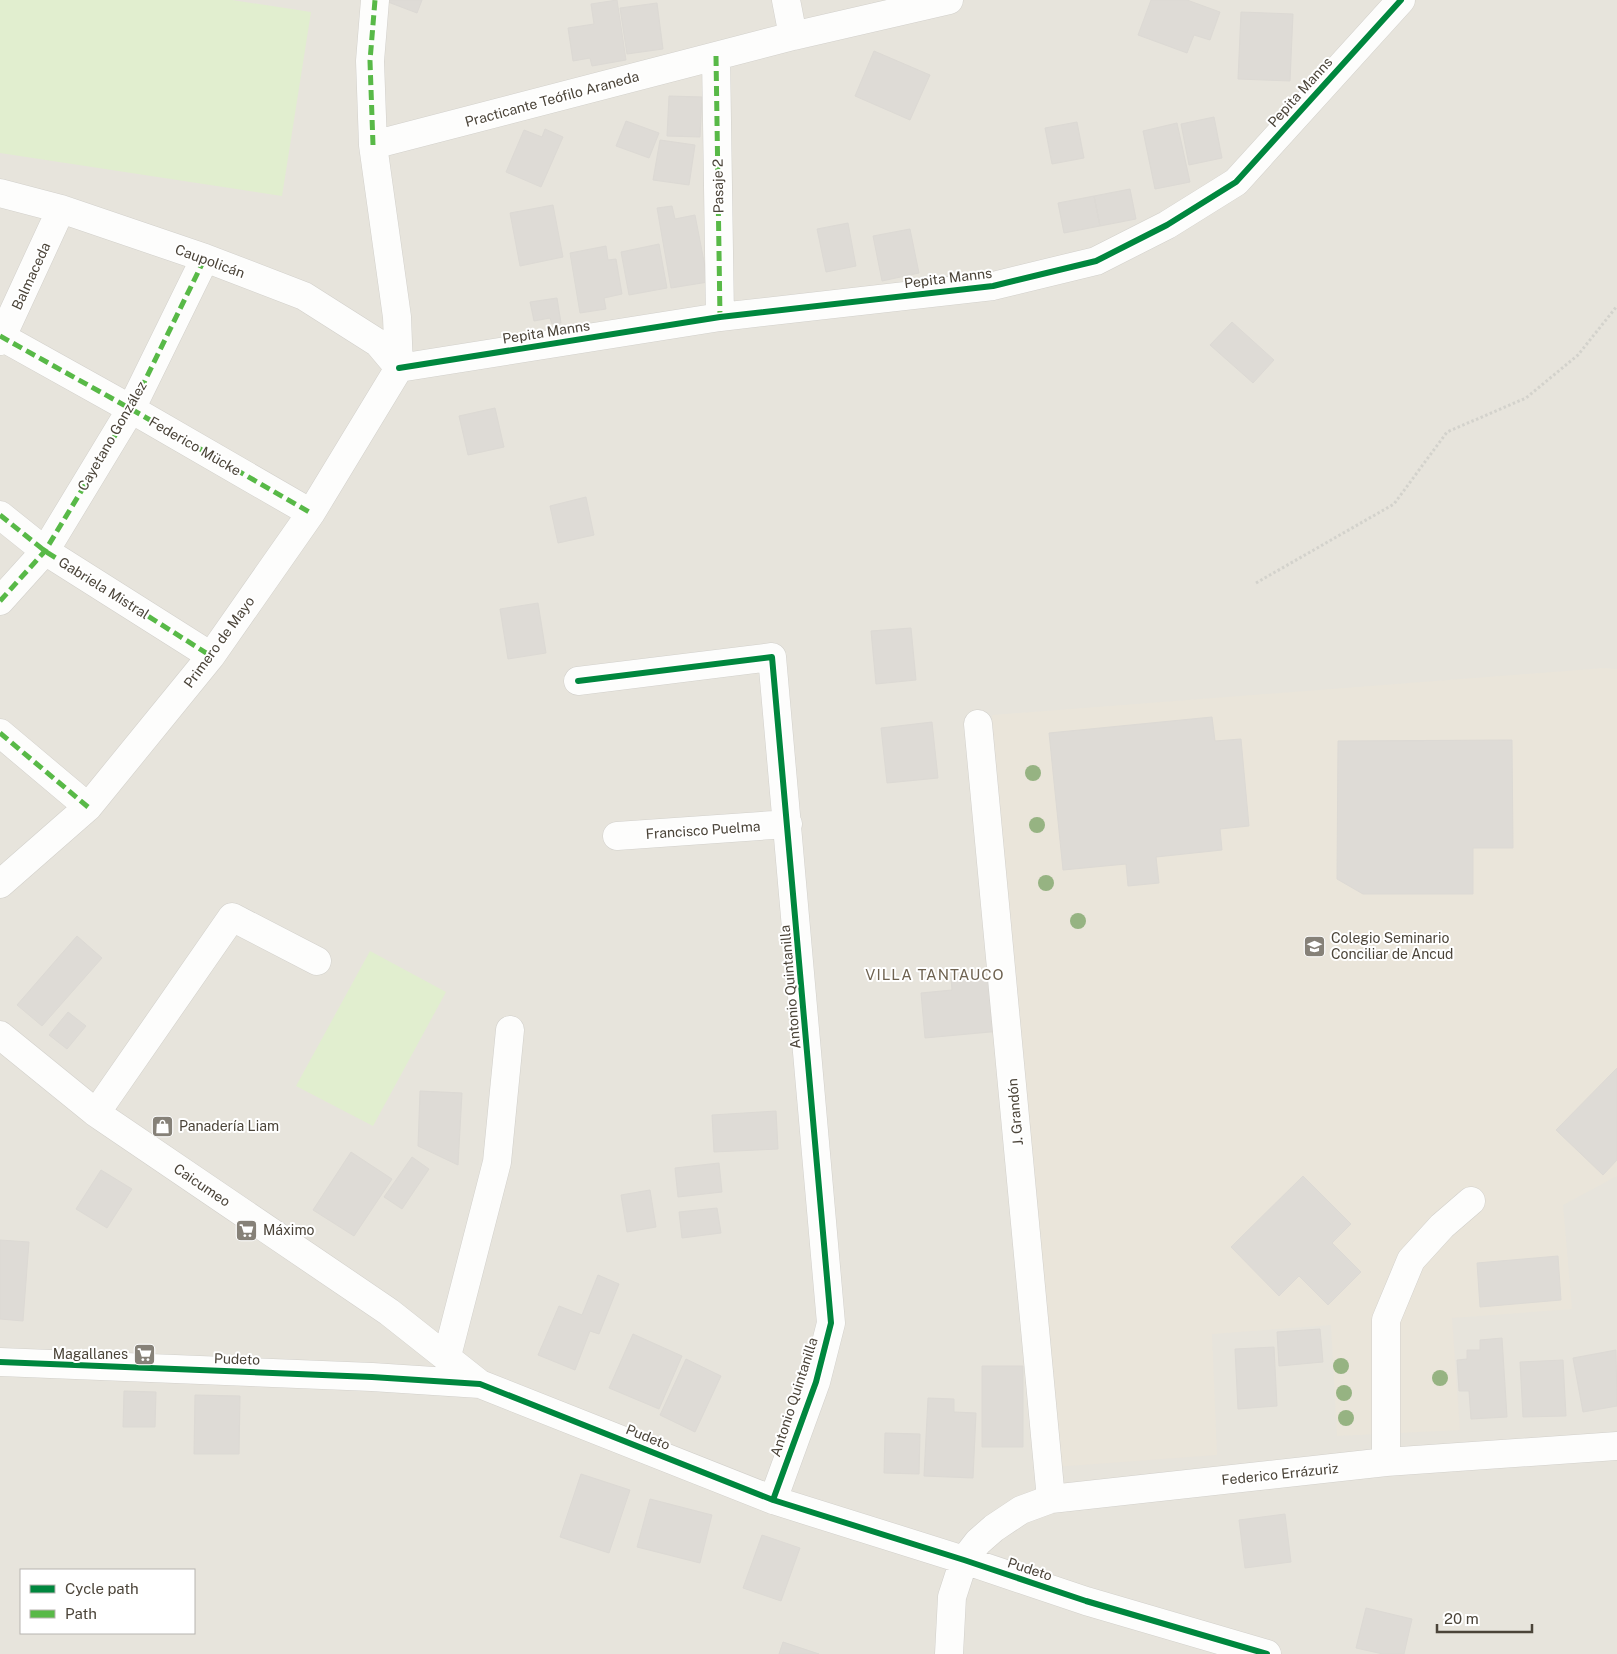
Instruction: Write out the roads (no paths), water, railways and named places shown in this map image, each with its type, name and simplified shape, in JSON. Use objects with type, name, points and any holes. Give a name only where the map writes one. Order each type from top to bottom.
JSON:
[{"type":"street","points":[[375,0],[370,61],[373,145],[397,317],[399,368]]},
{"type":"street","points":[[786,0],[793,36]]},
{"type":"street","name":"Practicante Teófilo Araneda","points":[[373,145],[793,36],[949,0]]},
{"type":"street","name":"Pepita Manns","points":[[399,368],[720,317],[993,286],[1096,261],[1167,225],[1236,182],[1401,0]]},
{"type":"street","name":"Pasaje 2","points":[[716,56],[720,317]]},
{"type":"street","name":"Caupolicán","points":[[0,193],[61,210],[204,258],[304,296],[378,342],[399,368]]},
{"type":"street","name":"Balmaceda","points":[[1,338],[61,210]]},
{"type":"street","name":"Cayetano González","points":[[0,601],[45,551],[131,409],[204,258]]},
{"type":"street","name":"Federico Mücke","points":[[1,338],[131,409],[311,513]]},
{"type":"street","name":"Primero de Mayo","points":[[0,884],[88,807],[211,656],[311,513],[399,368]]},
{"type":"street","name":"Gabriela Mistral","points":[[0,515],[45,551],[211,656]]},
{"type":"street","name":"Antonio Quintanilla","points":[[578,681],[772,657],[831,1323],[816,1382],[773,1500]]},
{"type":"street","name":"J. Grandón","points":[[978,724],[1051,1500]]},
{"type":"street","points":[[0,733],[88,807]]},
{"type":"street","name":"Francisco Puelma","points":[[617,836],[788,824]]},
{"type":"street","points":[[96,1113],[232,917],[317,961]]},
{"type":"street","points":[[447,1356],[497,1162],[510,1030]]},
{"type":"street","name":"Caicumeo","points":[[0,1035],[96,1113],[389,1312],[480,1384]]},
{"type":"street","points":[[1386,1462],[1386,1320],[1411,1260],[1442,1226],[1471,1200]]},
{"type":"street","name":"Pudeto","points":[[0,1362],[480,1384],[773,1500],[964,1560],[1086,1601],[1267,1654]]},
{"type":"street","name":"Federico Errázuriz","points":[[964,1560],[978,1542],[994,1528],[1021,1510],[1051,1500],[1386,1462],[1617,1446]]},
{"type":"street","points":[[949,1654],[952,1597],[964,1560]]},
{"type":"place","name":"Colegio Seminario Conciliar de Ancud","points":[[1315,946]]},
{"type":"place","name":"Panadería Liam","points":[[163,1126]]},
{"type":"place","name":"Máximo","points":[[247,1230]]},
{"type":"place","name":"Magallanes","points":[[144,1354]]},
{"type":"district","name":"VILLA TANTAUCO","points":[[935,975]]}]
